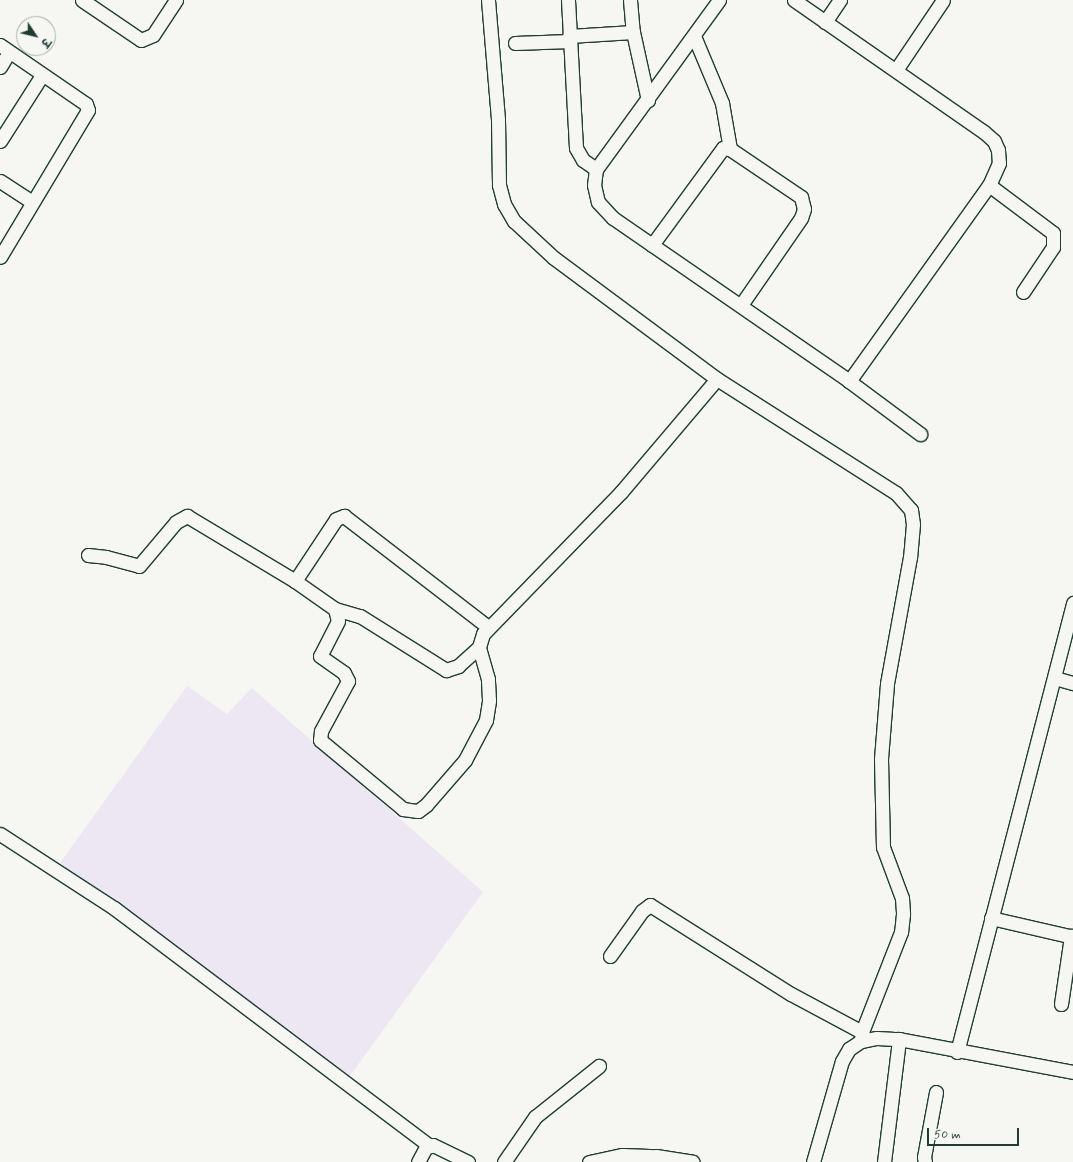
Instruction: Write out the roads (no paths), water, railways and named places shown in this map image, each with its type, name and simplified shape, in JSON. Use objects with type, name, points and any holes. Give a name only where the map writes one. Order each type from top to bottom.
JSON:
[{"type":"street","points":[[82,0],[141,40],[153,34],[176,0]]},
{"type":"street","points":[[488,0],[498,120],[499,185],[504,204],[514,220],[554,258],[717,380],[896,493],[911,510],[913,518],[910,557],[887,684],[881,758],[883,847],[902,898],[903,914],[901,932],[862,1036],[849,1049],[842,1061],[816,1160]]},
{"type":"street","points":[[568,0],[576,148],[583,160],[596,169]]},
{"type":"street","points":[[630,0],[633,32],[648,100]]},
{"type":"street","points":[[719,0],[648,100],[596,169],[595,194],[604,211],[849,381],[920,434]]},
{"type":"street","points":[[794,0],[984,132],[994,141],[998,150],[999,163],[989,186],[849,381]]},
{"type":"street","points":[[825,22],[840,0]]},
{"type":"street","points":[[896,70],[943,0]]},
{"type":"street","points":[[515,43],[633,32]]},
{"type":"street","points":[[694,36],[722,103],[730,149]]},
{"type":"street","points":[[0,67],[5,48],[86,104],[88,110],[0,257]]},
{"type":"street","points":[[0,141],[42,75]]},
{"type":"street","points":[[652,245],[722,149],[730,149],[801,197],[804,209],[801,218],[741,305]]},
{"type":"street","points":[[0,181],[32,202]]},
{"type":"street","points":[[989,186],[1053,233],[1053,247],[1023,292]]},
{"type":"street","points":[[88,555],[109,558],[138,566],[176,522],[187,516],[295,581],[335,609],[360,616],[446,670],[458,666],[479,647],[488,627],[621,492],[717,380]]},
{"type":"street","points":[[295,581],[336,519],[344,516],[488,627]]},
{"type":"street","points":[[957,1052],[1055,678],[1073,602]]},
{"type":"street","points":[[335,609],[338,620],[320,656],[344,673],[348,681],[322,731],[320,740],[410,812],[418,811],[426,806],[448,781],[474,746],[486,720],[489,700],[488,679],[479,647]]},
{"type":"street","points":[[1055,678],[1073,683]]},
{"type":"street","points":[[0,834],[114,908],[430,1146],[440,1147],[468,1162]]},
{"type":"street","points":[[610,956],[642,911],[650,905],[862,1036],[899,1039],[957,1052],[1073,1072]]},
{"type":"street","points":[[992,918],[1072,936],[1060,1004]]},
{"type":"street","points":[[884,1162],[899,1039]]},
{"type":"street","points":[[504,1162],[535,1117],[600,1066]]},
{"type":"street","points":[[925,1162],[924,1157],[936,1092]]},
{"type":"street","points":[[418,1162],[430,1146]]},
{"type":"street","points":[[589,1162],[622,1156],[656,1156],[693,1162]]}]
